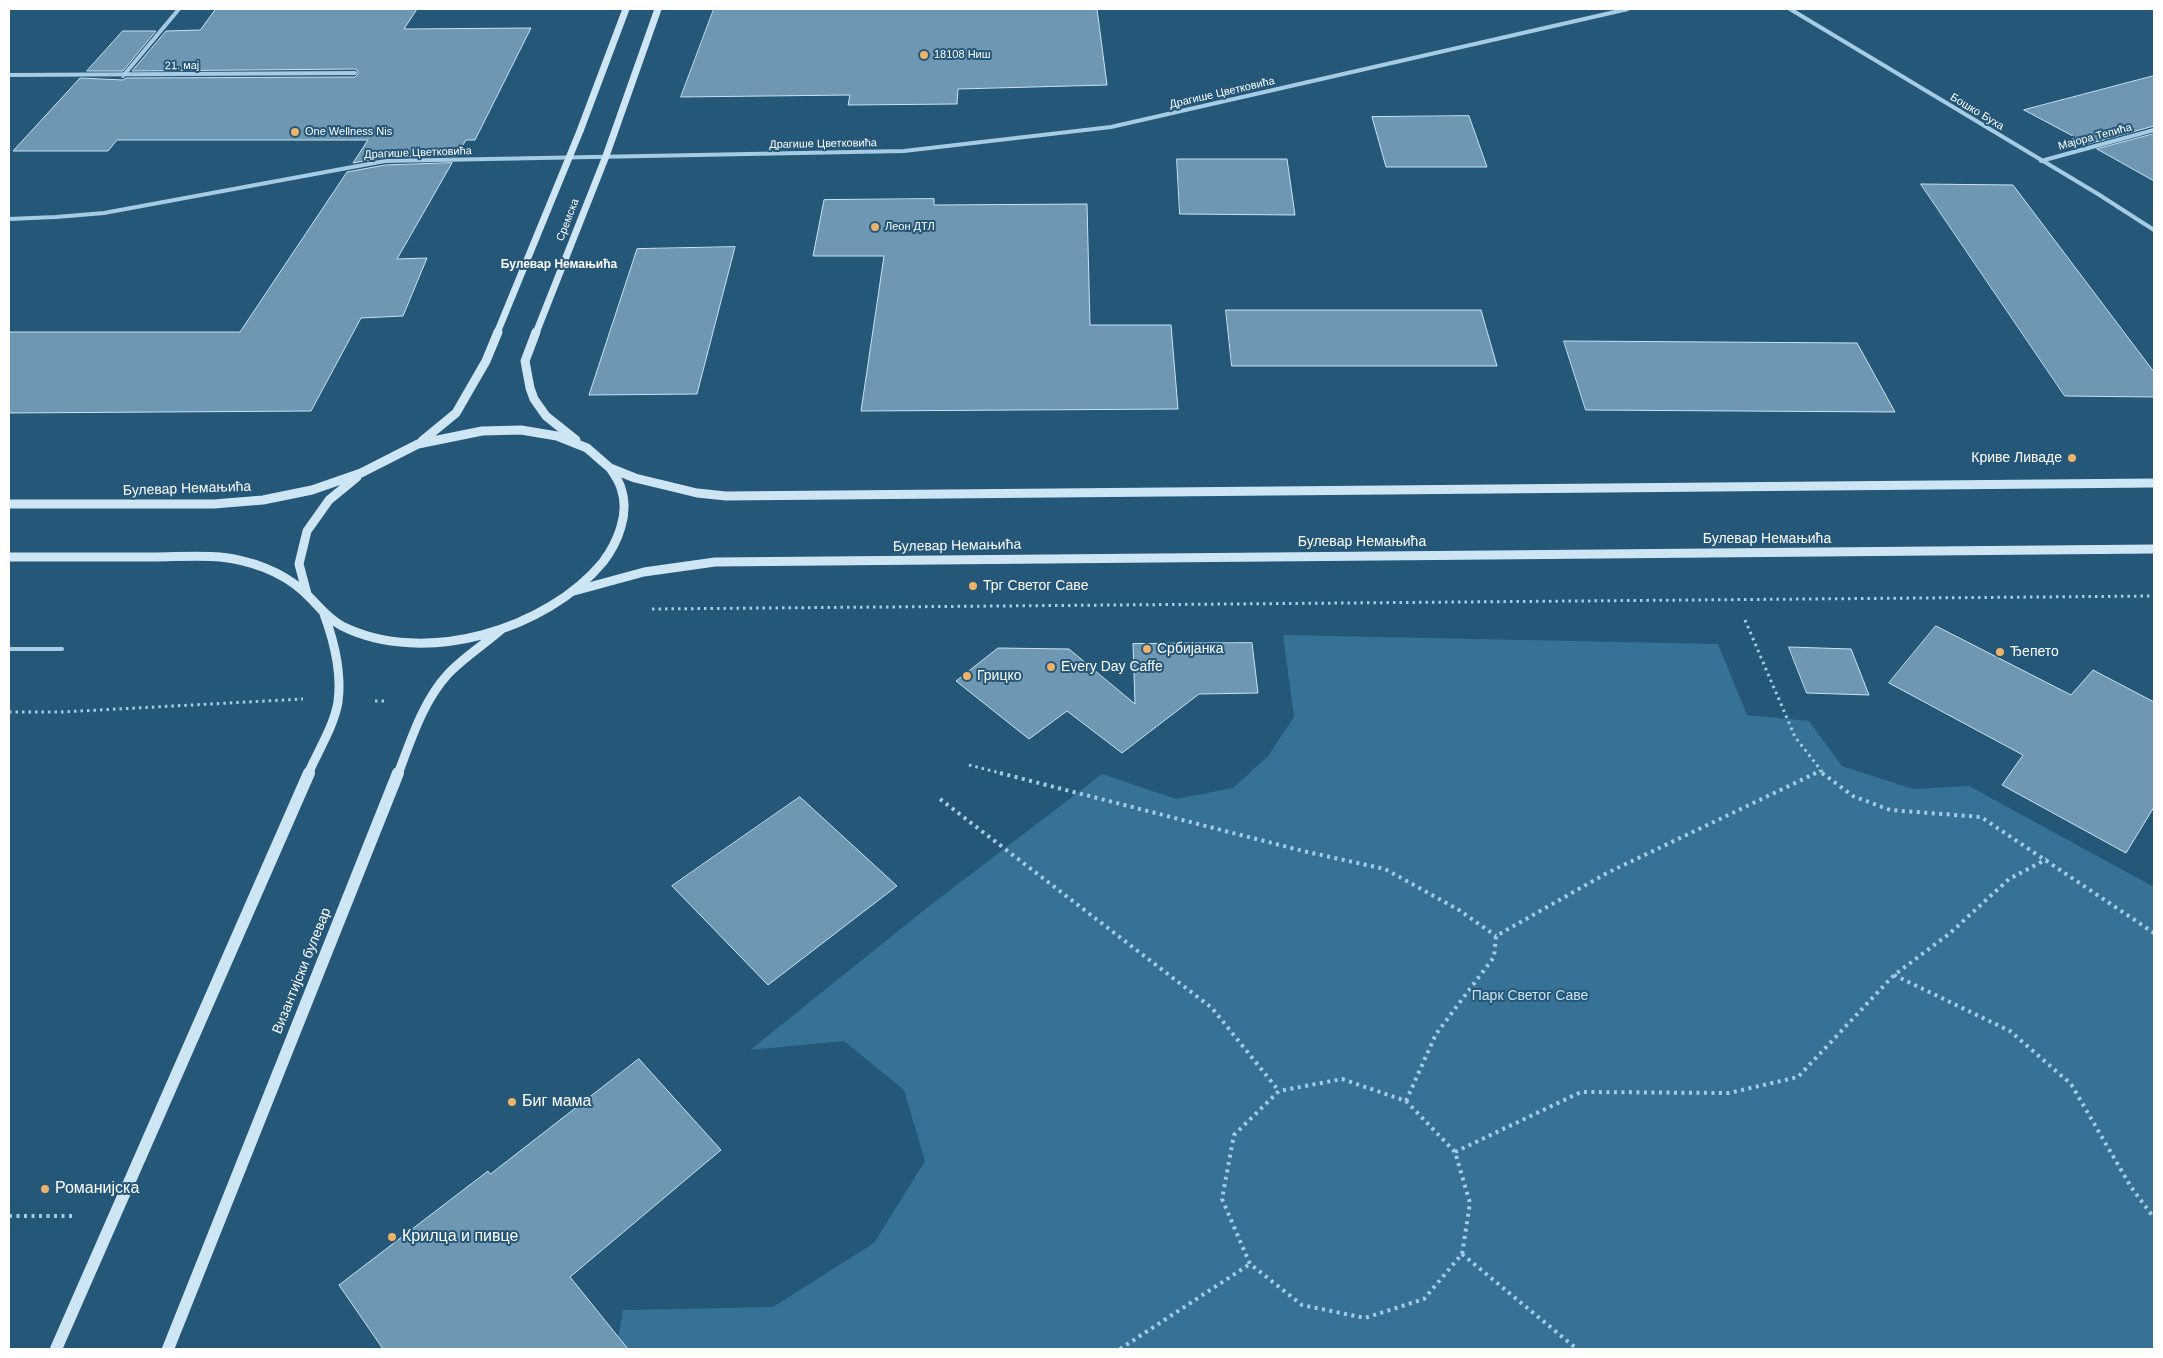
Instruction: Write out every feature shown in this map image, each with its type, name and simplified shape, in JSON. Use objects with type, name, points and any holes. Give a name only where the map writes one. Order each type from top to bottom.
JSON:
[{"type":"street","points":[[123,76],[179,9]]},
{"type":"street","name":"Сремска","points":[[418,444],[456,413],[486,361],[626,9]]},
{"type":"street","name":"Сремска","points":[[587,448],[548,419],[533,400],[526,380],[525,361],[606,156],[658,9]]},
{"type":"street","name":"Драгише Цветковића","points":[[9,219],[93,214],[342,166],[384,161],[904,151],[1111,127],[1628,9]]},
{"type":"street","name":"Бошко Буха","points":[[1790,9],[2098,194],[2154,230]]},
{"type":"street","name":"21. мај","points":[[9,75],[123,76],[355,73]]},
{"type":"street","name":"Мајора Тепића","points":[[2041,161],[2154,130]]},
{"type":"street","name":"Булевар Немањића","points":[[9,504],[214,504],[240,502],[312,490],[362,473],[418,444],[482,431],[521,430],[557,436],[587,448],[610,468],[622,489],[625,514],[617,540],[600,566],[574,591],[536,615],[502,629],[461,639],[420,643],[382,640],[350,630],[324,614],[307,594],[278,574],[250,563],[220,557],[9,556]]},
{"type":"street","name":"Булевар Немањића","points":[[610,468],[664,486],[726,496],[2154,484]]},
{"type":"street","name":"Булевар Немањића","points":[[307,594],[299,564],[307,531],[329,500],[362,473]]},
{"type":"street","name":"Булевар Немањића","points":[[574,591],[642,571],[678,564],[715,562],[2154,549]]},
{"type":"street","points":[[56,1349],[332,720],[338,700],[337,670],[333,640],[324,614]]},
{"type":"street","name":"Византијски булевар","points":[[168,1349],[418,723],[429,702],[448,674],[502,629]]},
{"type":"lane","points":[[9,649],[62,650]]},
{"type":"path","points":[[666,609],[2154,596]]},
{"type":"path","points":[[1745,620],[1795,737],[1820,771],[1853,796],[1890,810],[1981,817],[2047,859],[2154,933]]},
{"type":"path","points":[[9,712],[62,712],[287,698]]},
{"type":"path","points":[[969,765],[1303,851],[1385,869],[1459,910],[1496,936]]},
{"type":"path","points":[[1496,936],[1607,873],[1820,771]]},
{"type":"path","points":[[940,799],[1212,1008],[1279,1091]]},
{"type":"path","points":[[1455,1152],[1581,1092],[1729,1093],[1798,1077],[1894,975],[1949,934],[2009,879],[2047,859]]},
{"type":"path","points":[[1406,1101],[1436,1034],[1494,957],[1496,936]]},
{"type":"path","points":[[1894,975],[2010,1031],[2071,1084],[2131,1188],[2154,1218]]},
{"type":"path","points":[[1342,1079],[1406,1101],[1455,1152],[1470,1204],[1462,1254],[1424,1299],[1365,1318],[1302,1305],[1250,1264],[1222,1199],[1234,1135],[1279,1091],[1342,1079]]},
{"type":"path","points":[[9,1216],[114,1216]]},
{"type":"path","points":[[1462,1254],[1577,1349]]},
{"type":"path","points":[[1120,1349],[1250,1264]]},
{"type":"green space","name":"Парк Светог Саве","points":[[1283,635],[1718,644],[1747,715],[1809,721],[1842,766],[1913,789],[1969,786],[2154,887],[2154,1349],[616,1349],[623,1310],[773,1307],[874,1243],[925,1161],[904,1090],[844,1041],[750,1050],[928,907],[1102,774],[1176,799],[1233,788],[1268,756],[1294,717]]},
{"type":"building","points":[[216,9],[417,9],[404,29],[531,28],[475,140],[466,140],[456,156],[385,157],[353,163],[368,140],[117,140],[108,151],[13,151],[80,78],[123,80],[126,78],[355,77],[358,74],[358,71],[355,69],[132,71],[166,31],[200,30]]},
{"type":"building","points":[[714,9],[1097,9],[1107,85],[958,89],[957,104],[848,105],[850,95],[681,97]]},
{"type":"building","points":[[123,31],[156,31],[123,71],[87,71]]},
{"type":"building","points":[[2154,76],[2154,126],[2088,144],[2024,110]]},
{"type":"building","points":[[1469,116],[1487,167],[1386,167],[1372,117]]},
{"type":"building","points":[[2154,134],[2154,181],[2097,149]]},
{"type":"building","points":[[1177,159],[1287,159],[1295,215],[1180,214]]},
{"type":"building","points":[[452,163],[397,259],[427,258],[403,316],[361,318],[311,411],[9,413],[9,332],[240,332],[347,172],[385,165]]},
{"type":"building","points":[[1921,184],[2013,185],[2154,372],[2154,397],[2065,396]]},
{"type":"building","points":[[934,199],[934,205],[1087,204],[1090,325],[1171,325],[1178,409],[861,411],[884,256],[813,256],[824,200]]},
{"type":"building","points":[[735,247],[697,394],[589,395],[637,249]]},
{"type":"building","points":[[1226,310],[1481,310],[1497,366],[1232,366]]},
{"type":"building","points":[[1564,341],[1857,343],[1895,412],[1586,410]]},
{"type":"building","points":[[1936,626],[2071,695],[2093,670],[2154,702],[2154,807],[2126,853],[2002,785],[2023,755],[1889,683]]},
{"type":"building","points":[[1252,643],[1258,693],[1199,694],[1122,753],[1067,711],[1029,739],[956,681],[998,648],[1069,649],[1135,704],[1133,644]]},
{"type":"building","points":[[1789,647],[1851,649],[1869,695],[1807,693]]},
{"type":"building","points":[[800,797],[897,886],[768,985],[672,886]]},
{"type":"building","points":[[639,1059],[721,1150],[570,1277],[628,1349],[383,1349],[339,1285],[488,1171],[490,1174]]},
{"type":"place","name":"18108 Ниш","points":[[924,55]]},
{"type":"place","name":"One Wellness Nis","points":[[295,132]]},
{"type":"place","name":"Леон ДТЛ","points":[[875,227]]},
{"type":"place","name":"Криве Ливаде","points":[[2072,458]]},
{"type":"place","name":"Трг Светог Саве","points":[[973,586]]},
{"type":"place","name":"Србијанка","points":[[1147,649]]},
{"type":"place","name":"Ђепето","points":[[2000,652]]},
{"type":"place","name":"Every Day Caffe","points":[[1051,667]]},
{"type":"place","name":"Грицко","points":[[967,676]]},
{"type":"place","name":"Биг мама","points":[[512,1102]]},
{"type":"place","name":"Романијска","points":[[45,1189]]},
{"type":"place","name":"Крилца и пивце","points":[[392,1237]]},
{"type":"district","name":"Булевар Немањића","points":[[559,265]]}]
